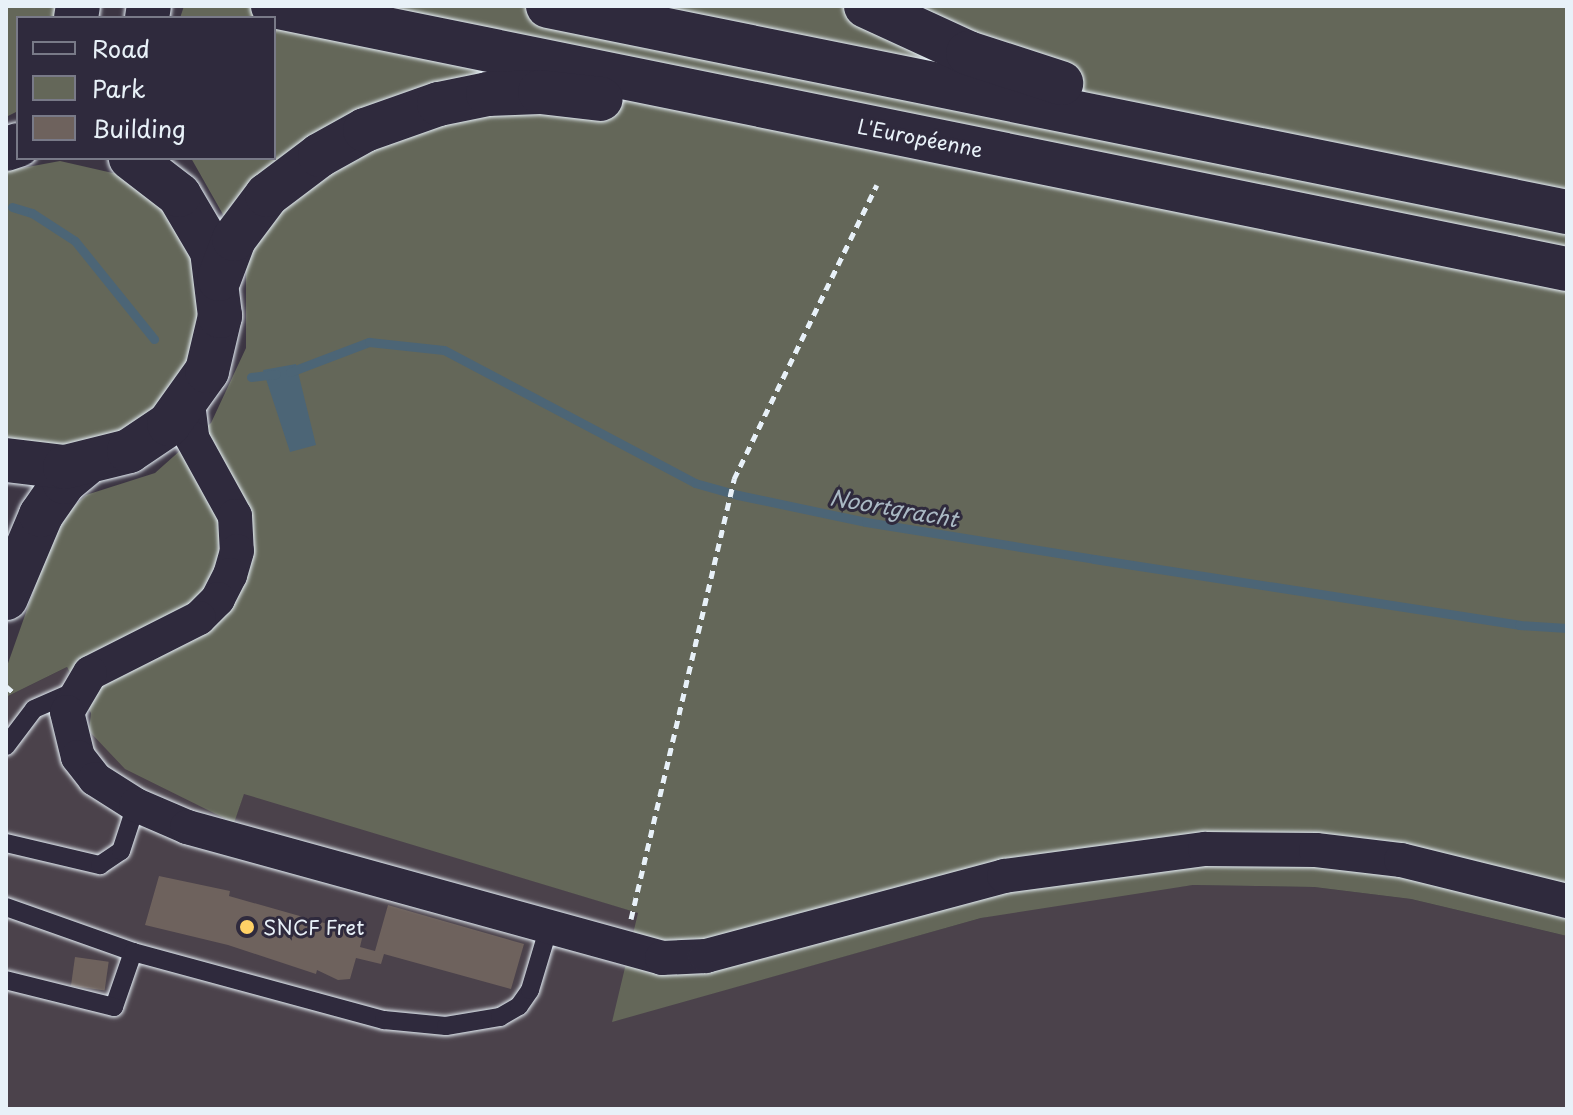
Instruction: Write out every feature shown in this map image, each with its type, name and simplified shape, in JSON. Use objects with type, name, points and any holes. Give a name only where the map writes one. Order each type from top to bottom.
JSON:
[{"type":"main road","name":"L'Européenne","points":[[273,6],[1567,269]]},
{"type":"main road","points":[[866,6],[993,63],[1338,165]]},
{"type":"main road","points":[[557,8],[1567,212]]},
{"type":"main road","points":[[219,279],[248,216],[303,165],[365,130],[472,97],[558,94],[740,122],[952,144]]},
{"type":"main road","points":[[6,460],[46,467],[84,465],[146,442],[188,403],[207,371],[218,335],[219,279],[205,234],[164,173],[135,160]]},
{"type":"main road","points":[[6,598],[41,515],[64,482],[84,465]]},
{"type":"street","points":[[188,403],[192,438],[233,506],[238,540],[235,563],[218,599],[199,618],[90,673],[75,691],[67,725],[78,757],[95,779],[136,805],[233,841],[623,951],[662,958],[706,956],[978,881],[1130,855],[1205,849],[1316,850],[1401,860],[1567,901]]},
{"type":"street","points":[[146,442],[181,452],[222,487]]},
{"type":"lane","points":[[6,746],[34,709],[75,691]]},
{"type":"lane","points":[[6,843],[100,865],[121,851],[136,805]]},
{"type":"lane","points":[[6,907],[133,952],[384,1020],[446,1026],[500,1017],[519,1006],[530,990],[548,930]]},
{"type":"lane","points":[[6,980],[114,1007],[133,952]]},
{"type":"path","points":[[623,951],[737,470],[877,185]]},
{"type":"shaded area","points":[[67,667],[89,731],[234,822],[244,793],[639,913],[613,1021],[981,918],[1062,901],[1193,885],[1314,887],[1411,899],[1567,936],[1567,1109],[6,1109],[6,697]]},
{"type":"green space","points":[[6,6],[57,6],[55,16],[16,16],[16,112],[6,117]]},
{"type":"green space","points":[[184,6],[1567,6],[1567,936],[1411,899],[1314,887],[1193,885],[981,918],[612,1022],[638,913],[244,794],[234,823],[125,769],[89,731],[91,713],[67,667],[6,697],[6,669],[48,550],[69,511],[86,495],[155,473],[211,423],[246,348],[246,255],[192,160],[276,160],[276,16],[181,16]]},
{"type":"green space","points":[[60,161],[117,174],[165,210],[189,250],[201,308],[192,354],[168,395],[133,426],[77,447],[6,439],[6,171]]},
{"type":"water","points":[[296,364],[316,445],[290,452],[263,370]]},
{"type":"building","name":"SNCF Fret","points":[[159,876],[230,891],[229,896],[363,934],[360,947],[375,951],[388,905],[524,944],[511,989],[384,954],[381,964],[356,958],[350,979],[338,980],[317,970],[316,974],[228,945],[145,925]]},
{"type":"building","points":[[75,957],[109,962],[105,990],[71,986]]},
{"type":"waterway","name":"Noortgracht","points":[[12,207],[32,213],[75,241],[154,339]]},
{"type":"waterway","name":"Noortgracht","points":[[290,372],[369,342],[444,350],[695,483],[738,495],[866,522],[1094,559],[1519,625],[1567,628]]},
{"type":"waterway","name":"Noortgracht","points":[[251,377],[276,374]]},
{"type":"place","name":"SNCF Fret","points":[[247,927]]}]
